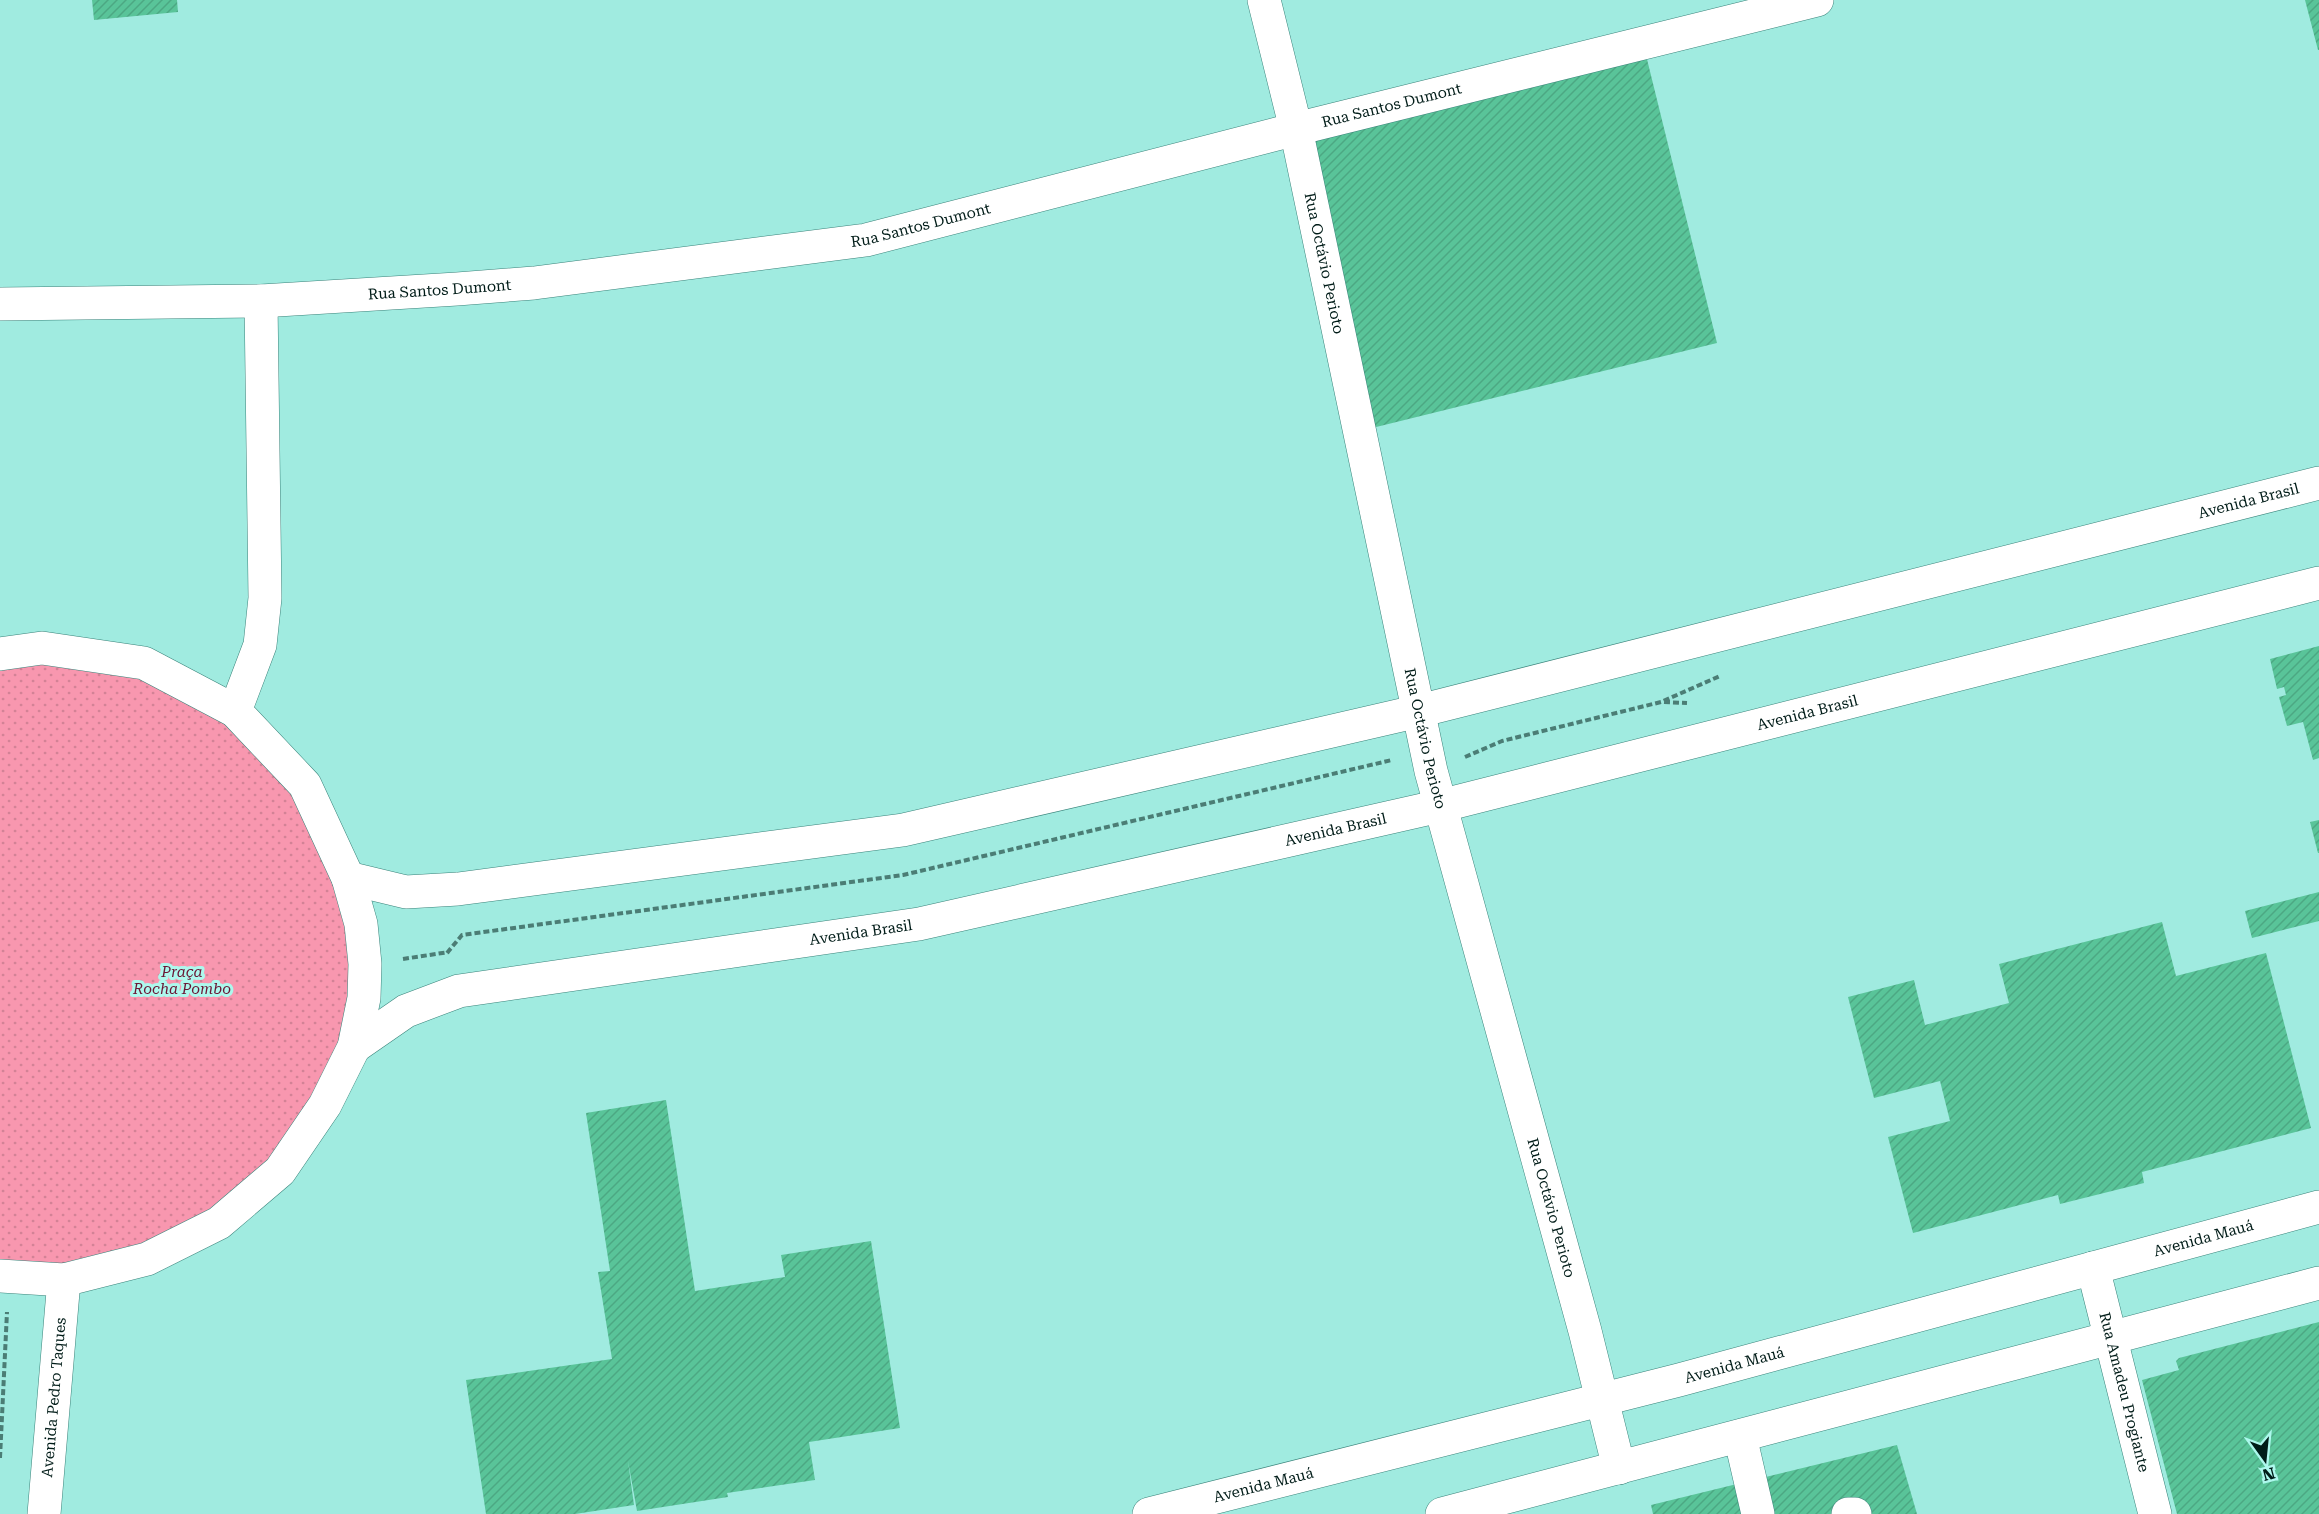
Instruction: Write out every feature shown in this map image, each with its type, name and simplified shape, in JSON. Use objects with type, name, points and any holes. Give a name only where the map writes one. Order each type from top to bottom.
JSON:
[{"type":"main road","name":"Rua Octávio Perioto","points":[[1264,0],[1296,129],[1431,771],[1603,1400],[1619,1468]]},
{"type":"main road","name":"Rua Santos Dumont","points":[[0,304],[261,301],[534,283],[866,240],[1296,129],[1817,0]]},
{"type":"main road","points":[[235,711],[260,645],[265,598],[261,301]]},
{"type":"main road","name":"Avenida Brasil","points":[[348,878],[406,892],[458,889],[903,830],[1419,711],[2319,483]]},
{"type":"main road","name":"Avenida Brasil","points":[[354,1047],[406,1011],[459,991],[919,924],[1440,806],[2319,583]]},
{"type":"main road","points":[[0,654],[42,648],[144,663],[235,711],[305,785],[348,878],[361,924],[365,963],[364,998],[354,1047],[325,1105],[280,1171],[219,1224],[147,1259],[64,1280],[4,1276]]},
{"type":"main road","name":"Avenida Mauá","points":[[1149,1514],[1603,1400],[2319,1207]]},
{"type":"main road","name":"Rua Amadeu Progiante","points":[[2093,1268],[2155,1514]]},
{"type":"main road","name":"Avenida Pedro Taques","points":[[44,1514],[64,1280]]},
{"type":"main road","points":[[1442,1514],[2319,1283]]},
{"type":"main road","points":[[1740,1436],[1758,1514]]},
{"type":"main road","points":[[1848,1514],[1855,1514]]},
{"type":"path","points":[[1431,771],[1502,741],[1661,702]]},
{"type":"path","points":[[447,953],[458,951]]},
{"type":"path","points":[[0,1458],[4,1276]]},
{"type":"green space","name":"Praça Rocha Pombo","points":[[0,654],[144,663],[235,711],[348,878],[364,998],[280,1171],[147,1259],[0,1276]]},
{"type":"building","points":[[92,0],[177,0],[178,12],[94,20]]},
{"type":"building","points":[[2305,0],[2319,0],[2319,50],[2318,50]]},
{"type":"building","points":[[1643,43],[1717,343],[1360,431],[1296,129]]},
{"type":"building","points":[[2319,646],[2319,758],[2313,760],[2303,722],[2287,726],[2279,697],[2286,695],[2284,687],[2277,689],[2270,659]]},
{"type":"building","points":[[2319,820],[2319,853],[2318,853],[2310,822]]},
{"type":"building","points":[[2319,892],[2319,921],[2252,938],[2245,911]]},
{"type":"building","points":[[2162,922],[2176,976],[2266,953],[2311,1128],[2142,1172],[2144,1183],[2060,1204],[2058,1195],[1913,1233],[1888,1137],[1950,1121],[1940,1081],[1874,1098],[1848,997],[1914,980],[1925,1025],[2009,1003],[1999,964]]},
{"type":"building","points":[[666,1100],[695,1291],[785,1277],[781,1255],[871,1241],[900,1428],[809,1442],[815,1480],[727,1493],[728,1497],[637,1511],[628,1461],[634,1505],[575,1514],[486,1514],[466,1380],[612,1359],[598,1272],[610,1271],[586,1113]]},
{"type":"building","points":[[2319,1322],[2319,1514],[2177,1514],[2142,1380],[2179,1370],[2176,1361],[2179,1358]]},
{"type":"building","points":[[1897,1445],[1917,1514],[1653,1514],[1651,1505]]}]
